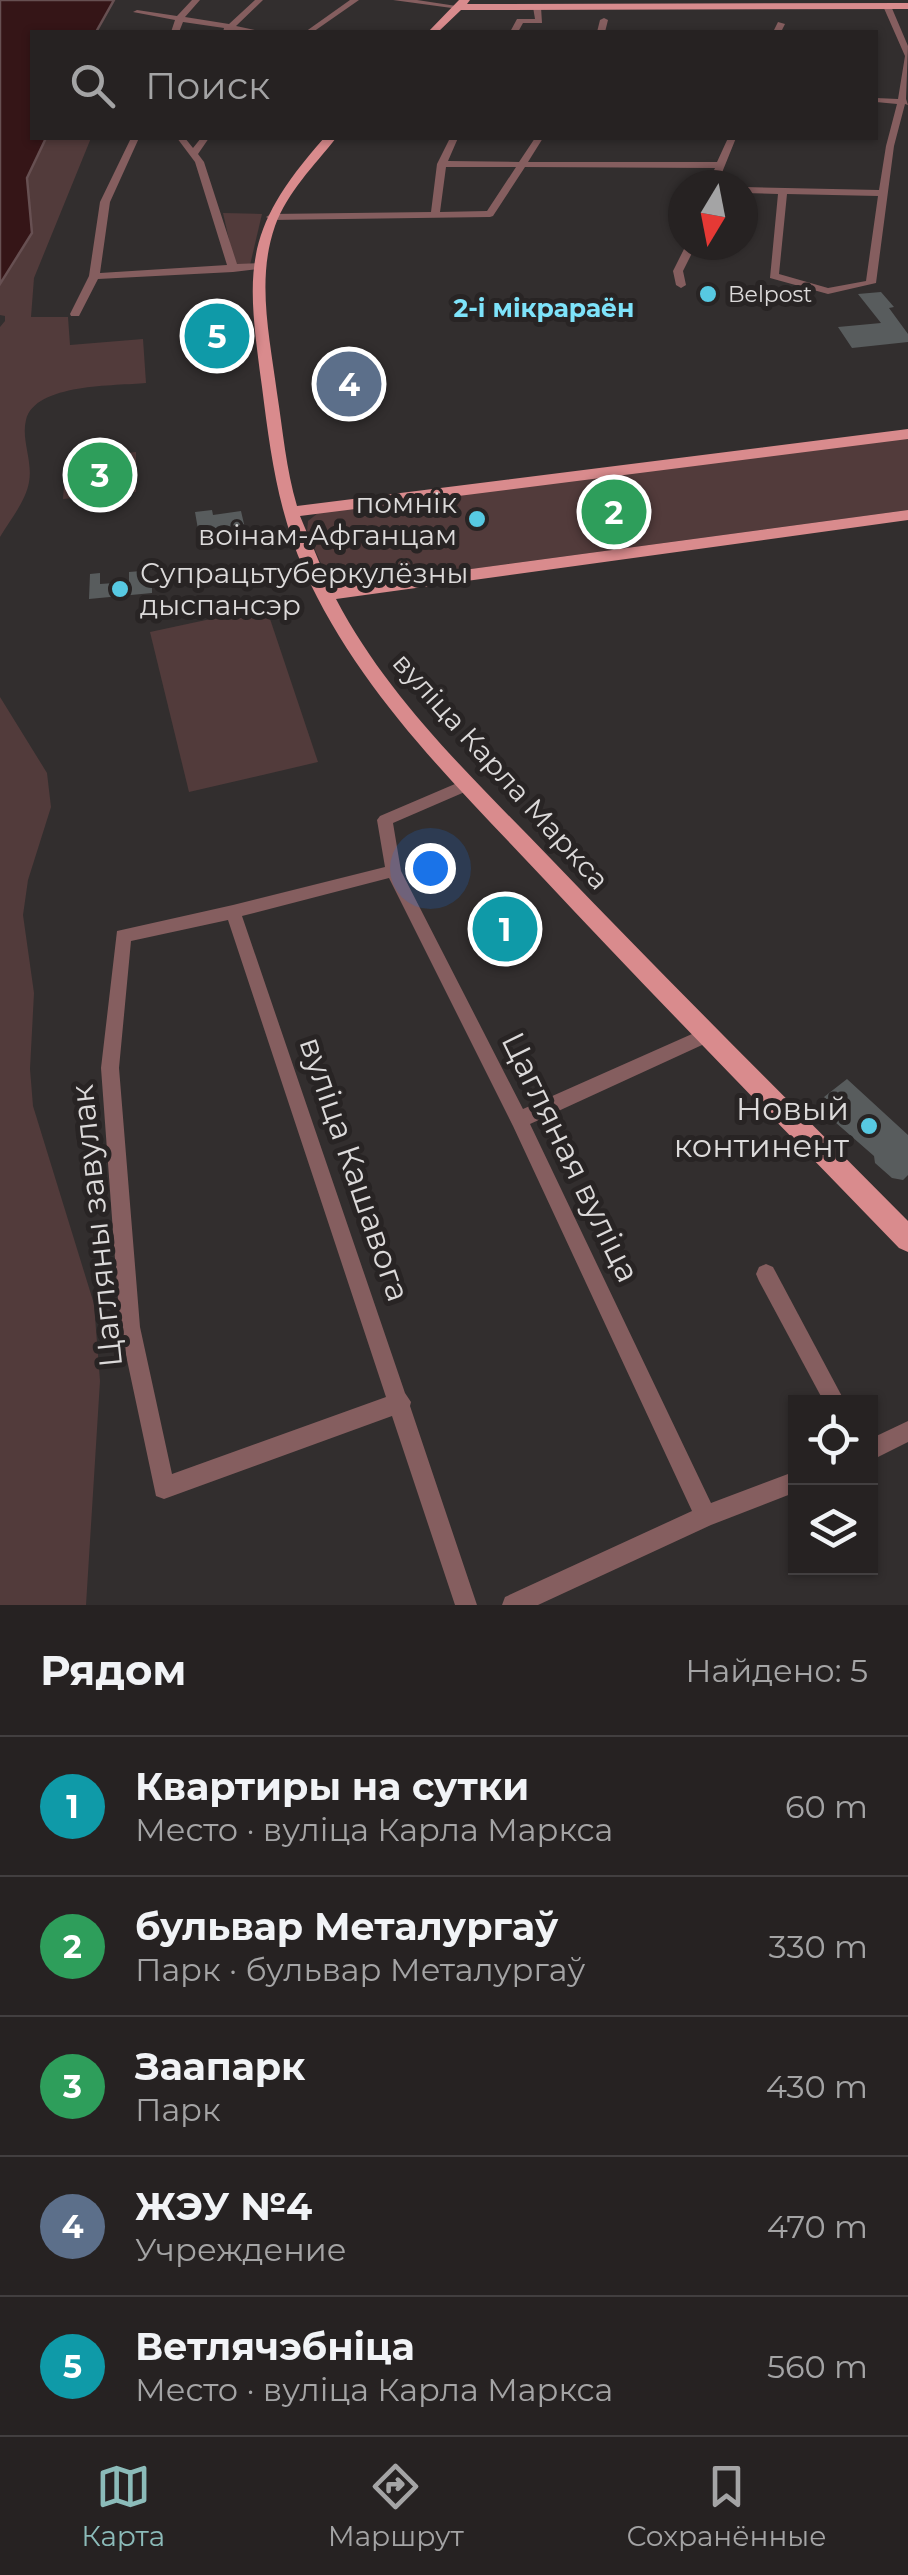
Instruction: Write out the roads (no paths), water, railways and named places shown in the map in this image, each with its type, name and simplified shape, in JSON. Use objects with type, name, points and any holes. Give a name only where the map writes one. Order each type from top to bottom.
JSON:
[{"type":"main road","points":[[435,30],[462,4],[908,6]]},
{"type":"main road","name":"вуліца Карла Маркса","points":[[328,140],[285,189],[271,218],[259,266],[259,317],[282,476],[291,512],[326,594],[364,664],[469,784],[706,1035],[908,1238]]},
{"type":"main road","points":[[291,512],[908,434]]},
{"type":"main road","points":[[326,594],[908,514]]},
{"type":"street","points":[[176,30],[180,18],[196,0]]},
{"type":"street","points":[[137,12],[228,30],[260,0]]},
{"type":"street","points":[[312,30],[355,0]]},
{"type":"street","points":[[397,0],[462,4]]},
{"type":"street","points":[[783,191],[774,276],[828,291],[871,283],[882,193],[904,101],[908,57],[888,6]]},
{"type":"street","points":[[515,30],[520,21],[538,20],[537,7]]},
{"type":"street","points":[[601,30],[604,20]]},
{"type":"street","points":[[878,100],[904,101]]},
{"type":"street","points":[[75,314],[94,276],[105,202],[134,140]]},
{"type":"street","points":[[182,140],[199,162],[233,269]]},
{"type":"street","points":[[192,155],[203,140]]},
{"type":"street","points":[[435,216],[442,164],[453,140]]},
{"type":"street","points":[[271,218],[494,213],[538,140]]},
{"type":"street","points":[[718,170],[731,140]]},
{"type":"street","points":[[442,164],[720,165]]},
{"type":"street","points":[[758,190],[882,193]]},
{"type":"street","points":[[681,285],[678,271],[684,260]]},
{"type":"street","points":[[94,276],[259,266]]},
{"type":"street","name":"Цагляная вуліца","points":[[469,784],[385,820],[393,871],[519,1120],[706,1516]]},
{"type":"street","points":[[233,912],[393,871]]},
{"type":"street","name":"Цагляны завулак","points":[[233,912],[123,936],[110,1068],[130,1327],[164,1488],[401,1402]]},
{"type":"street","name":"вуліца Кашавога","points":[[233,912],[401,1402],[466,1605]]},
{"type":"street","points":[[519,1120],[706,1035]]},
{"type":"street","points":[[766,1274],[831,1395]]},
{"type":"street","points":[[878,1447],[908,1431]]},
{"type":"street","points":[[513,1605],[706,1516],[788,1484]]},
{"type":"place","name":"Belpost","points":[[708,294]]},
{"type":"place","name":"Ветлячэбніца","points":[[217,336]]},
{"type":"place","name":"ЖЭУ №4","points":[[349,384]]},
{"type":"place","name":"Заапарк","points":[[100,475]]},
{"type":"place","name":"бульвар Металургаў","points":[[614,512]]},
{"type":"place","name":"помнік воінам-Афганцам","points":[[477,519]]},
{"type":"place","name":"Супрацьтуберкулёзны дыспансэр","points":[[120,589]]},
{"type":"place","name":"Квартиры на сутки","points":[[505,929]]},
{"type":"place","name":"Новый континент","points":[[869,1126]]},
{"type":"district","name":"2-і мікрараён","points":[[544,308]]}]
